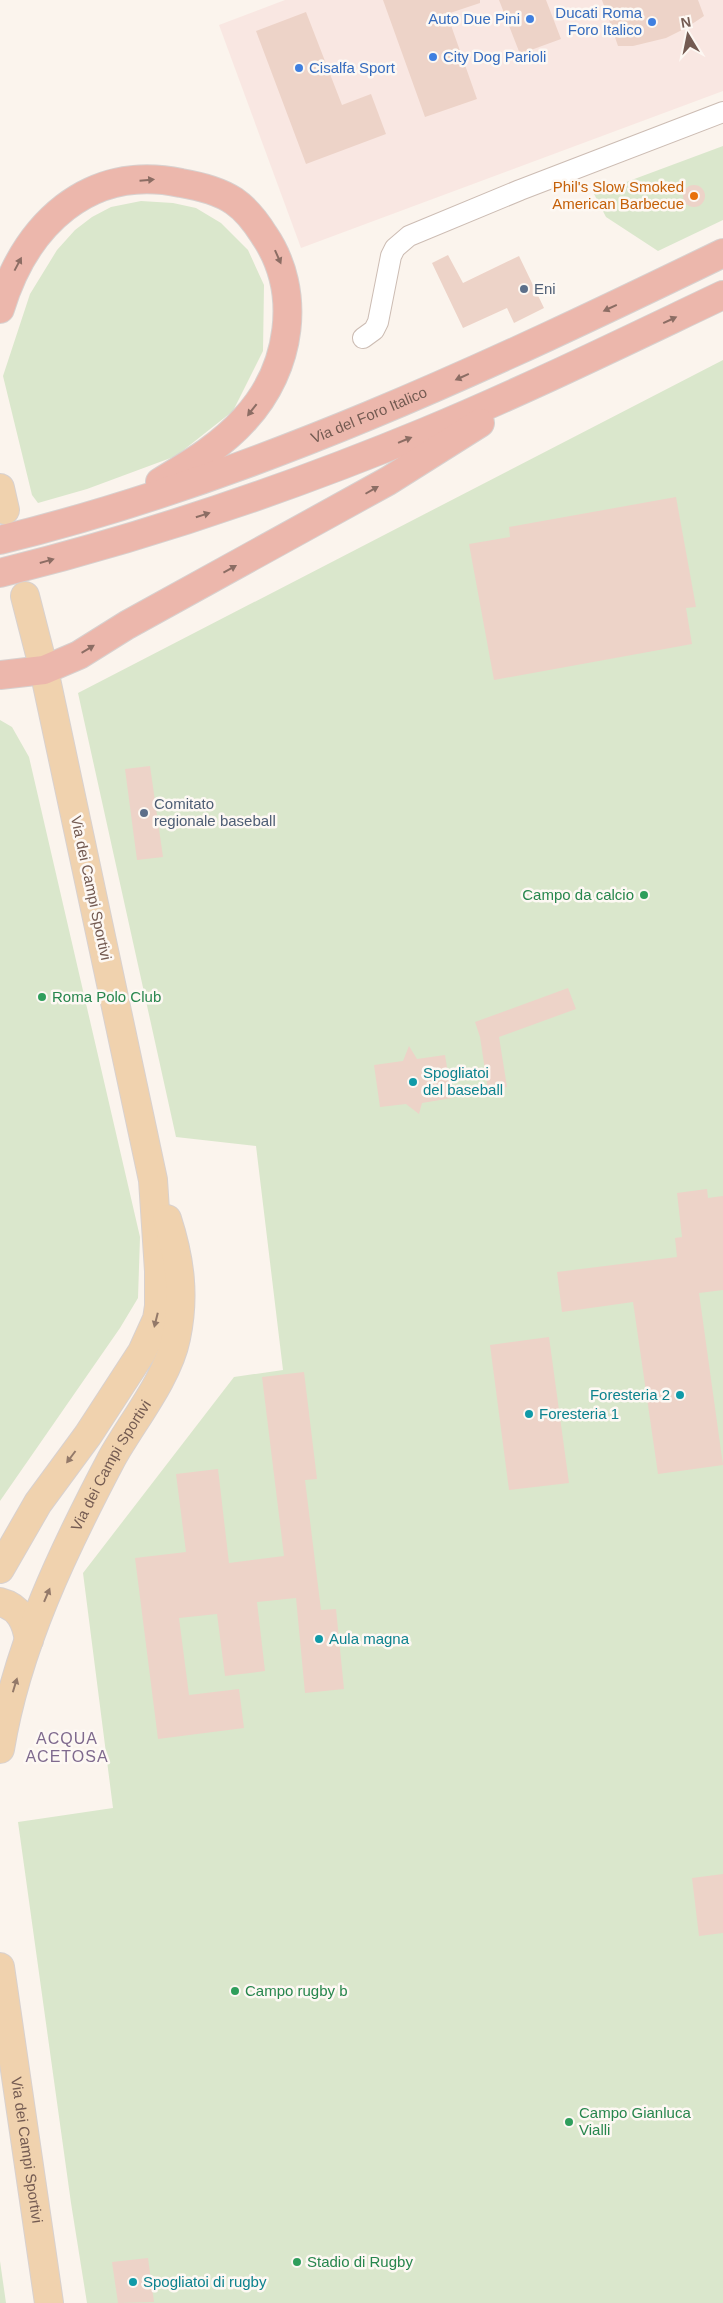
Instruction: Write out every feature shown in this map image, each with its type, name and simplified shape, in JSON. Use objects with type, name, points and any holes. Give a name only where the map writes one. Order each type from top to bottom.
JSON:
[{"type":"highway","points":[[0,309],[21,258],[46,224],[74,200],[100,188],[126,182],[155,179],[173,181],[215,191],[234,201],[248,214],[275,251],[287,291],[287,325],[281,355],[259,401],[245,420],[205,454],[111,511]]},
{"type":"highway","name":"Via del Foro Italico","points":[[0,540],[111,511],[234,468],[381,412],[513,354],[723,253]]},
{"type":"highway","points":[[0,573],[131,538],[277,490],[428,431],[563,371],[723,295]]},
{"type":"highway","points":[[0,674],[44,670],[79,655],[127,625],[388,481],[563,371]]},
{"type":"main road","name":"Via dei Campi Sportivi","points":[[0,1749],[11,1698],[30,1640],[68,1544],[119,1446],[156,1384],[176,1339],[182,1298],[179,1263],[173,1236],[153,1180],[44,670],[25,596]]},
{"type":"main road","name":"Via dei Campi Sportivi","points":[[0,1570],[38,1503],[126,1378],[154,1328],[157,1319],[159,1294],[153,1180]]},
{"type":"main road","points":[[0,1602],[8,1604],[25,1620],[30,1640]]},
{"type":"main road","name":"Via dei Campi Sportivi","points":[[0,1967],[49,2303]]},
{"type":"street","points":[[363,338],[374,330],[378,322],[391,256],[395,248],[409,236],[723,112]]},
{"type":"shaded area","points":[[285,0],[723,0],[723,91],[301,248],[219,25]]},
{"type":"green space","points":[[723,146],[723,220],[658,251],[606,217],[594,194]]},
{"type":"green space","points":[[141,201],[173,203],[196,208],[221,223],[248,250],[264,285],[263,351],[233,411],[176,456],[87,489],[38,503],[32,495],[3,376],[30,294],[57,250],[75,230],[92,217],[111,207]]},
{"type":"green space","points":[[723,360],[723,2303],[87,2303],[71,2203],[18,1822],[113,1808],[83,1573],[234,1377],[283,1370],[256,1146],[176,1137],[78,693]]},
{"type":"green space","name":"Roma Polo Club","points":[[0,720],[12,727],[29,757],[140,1237],[138,1298],[120,1328],[0,1501]]},
{"type":"green space","points":[[0,2261],[6,2303],[0,2303]]},
{"type":"building","name":"City Dog Parioli","points":[[383,0],[480,0],[480,3],[447,14],[477,99],[425,117]]},
{"type":"building","name":"Auto Due Pini","points":[[499,0],[546,0],[561,39],[520,54]]},
{"type":"building","name":"Ducati Roma Foro Italico","points":[[602,0],[698,0],[704,16],[666,38],[633,46],[618,46]]},
{"type":"building","name":"Cisalfa Sport","points":[[306,12],[342,105],[371,94],[386,134],[306,164],[256,31]]},
{"type":"building","name":"Phil's Slow Smoked American Barbecue","points":[[694,185],[702,188],[705,196],[702,204],[694,207],[686,204],[683,196],[686,188]]},
{"type":"building","points":[[448,255],[463,283],[519,256],[544,308],[514,323],[507,308],[463,328],[432,263]]},
{"type":"building","points":[[676,497],[696,607],[686,608],[692,644],[494,680],[469,544],[510,537],[509,527]]},
{"type":"building","name":"Comitato regionale baseball","points":[[150,766],[163,857],[137,860],[125,769]]},
{"type":"building","points":[[568,988],[576,1009],[499,1037],[507,1087],[488,1090],[480,1037],[475,1022]]},
{"type":"building","name":"Spogliatoi del baseball","points":[[409,1046],[417,1059],[445,1055],[452,1098],[422,1103],[419,1114],[406,1104],[380,1107],[374,1065],[403,1061]]},
{"type":"building","points":[[707,1189],[708,1198],[723,1196],[723,1290],[699,1293],[723,1465],[658,1474],[633,1302],[562,1312],[557,1272],[677,1257],[675,1238],[682,1237],[677,1193]]},
{"type":"building","name":"Foresteria 1","points":[[549,1337],[569,1483],[509,1490],[490,1345]]},
{"type":"building","points":[[304,1372],[317,1479],[305,1480],[321,1610],[336,1609],[344,1689],[305,1693],[296,1598],[257,1602],[265,1671],[225,1676],[217,1614],[179,1618],[189,1695],[239,1689],[244,1728],[158,1739],[135,1558],[186,1552],[176,1474],[218,1469],[229,1563],[284,1556],[262,1377]]},
{"type":"building","points":[[723,1874],[723,1933],[699,1936],[692,1878]]},
{"type":"building","name":"Spogliatoi di rugby","points":[[148,2258],[154,2302],[118,2303],[112,2262]]},
{"type":"place","name":"Auto Due Pini","points":[[530,19]]},
{"type":"place","name":"Ducati Roma Foro Italico","points":[[652,22]]},
{"type":"place","name":"City Dog Parioli","points":[[433,57]]},
{"type":"place","name":"Cisalfa Sport","points":[[299,68]]},
{"type":"place","name":"Phil's Slow Smoked American Barbecue","points":[[694,196]]},
{"type":"place","name":"Eni","points":[[524,289]]},
{"type":"place","name":"Comitato regionale baseball","points":[[144,813]]},
{"type":"place","name":"Campo da calcio","points":[[644,895]]},
{"type":"place","name":"Roma Polo Club","points":[[42,997]]},
{"type":"place","name":"Spogliatoi del baseball","points":[[413,1082]]},
{"type":"place","name":"Foresteria 2","points":[[680,1395]]},
{"type":"place","name":"Foresteria 1","points":[[529,1414]]},
{"type":"place","name":"Aula magna","points":[[319,1639]]},
{"type":"place","name":"Campo rugby b","points":[[235,1991]]},
{"type":"place","name":"Campo Gianluca Vialli","points":[[569,2122]]},
{"type":"place","name":"Stadio di Rugby","points":[[297,2262]]},
{"type":"place","name":"Spogliatoi di rugby","points":[[133,2282]]},
{"type":"district","name":"ACQUA ACETOSA","points":[[67,1747]]}]
